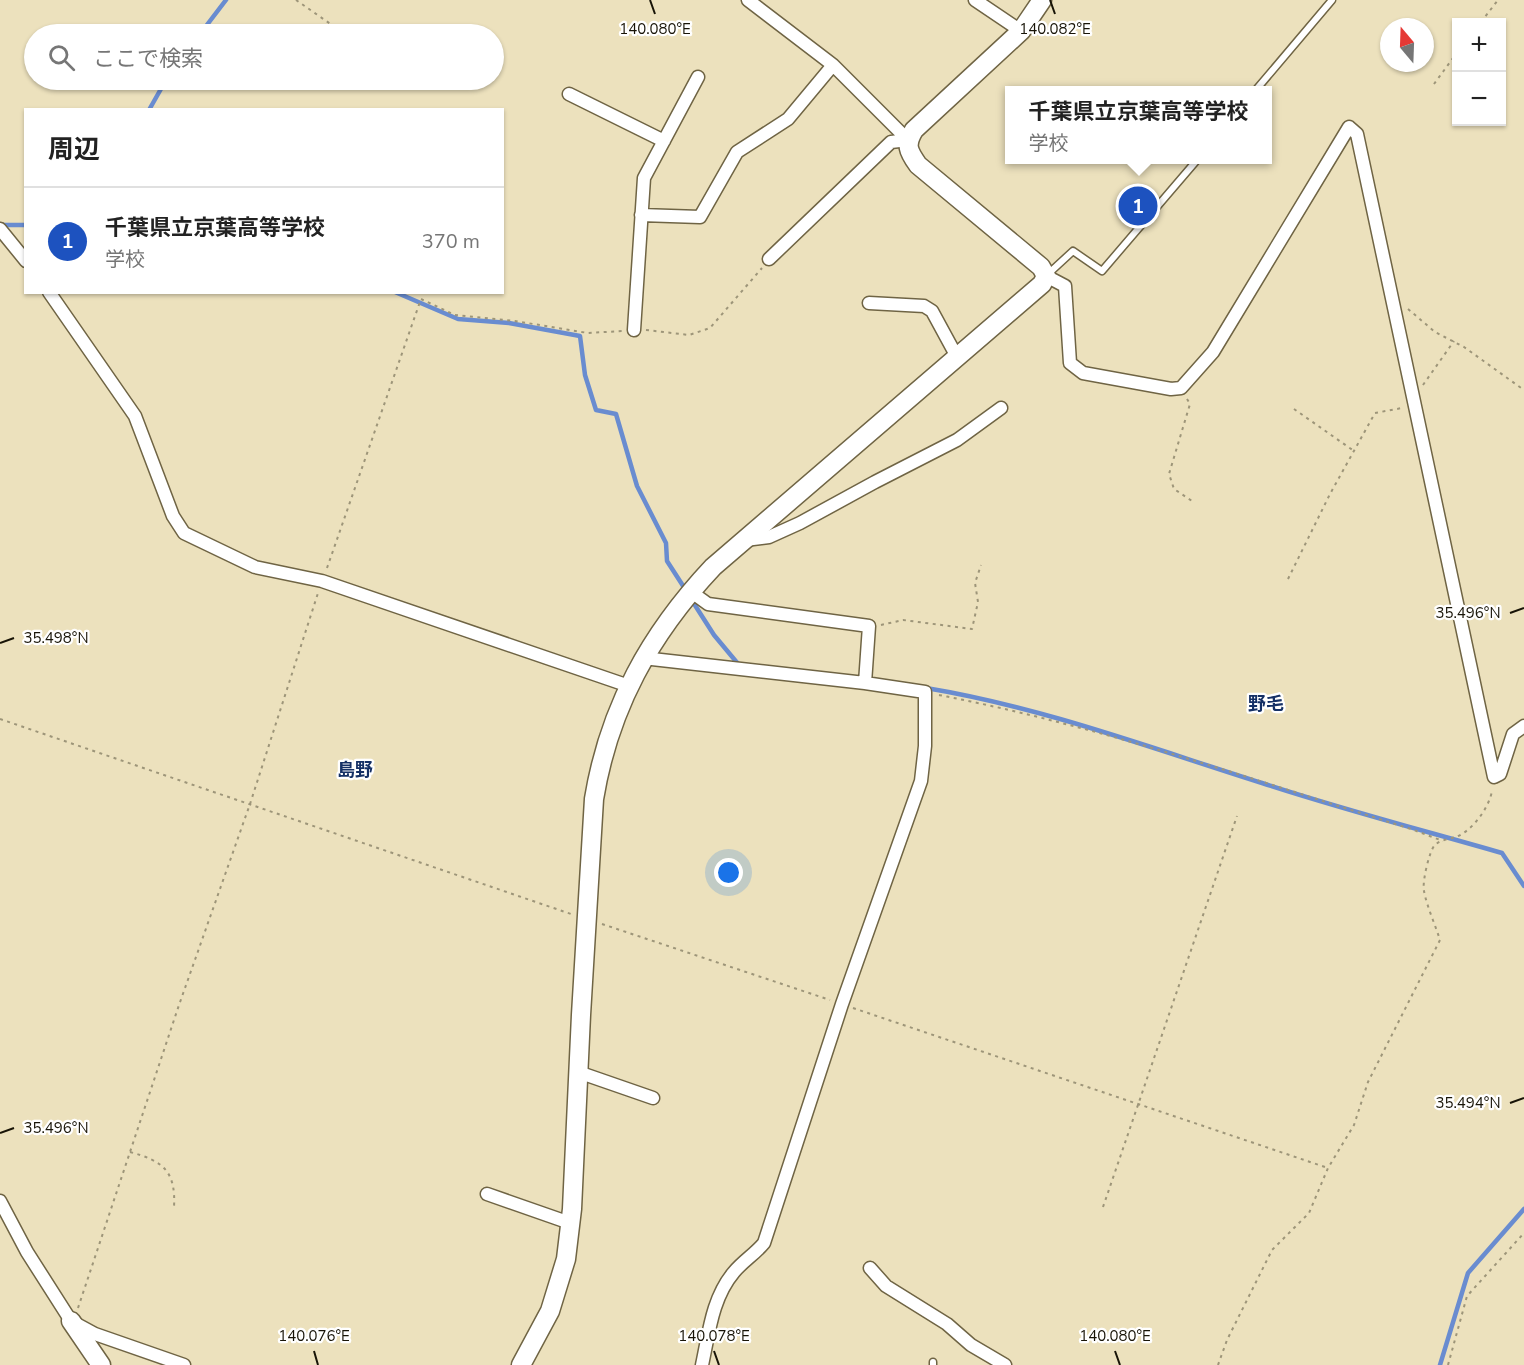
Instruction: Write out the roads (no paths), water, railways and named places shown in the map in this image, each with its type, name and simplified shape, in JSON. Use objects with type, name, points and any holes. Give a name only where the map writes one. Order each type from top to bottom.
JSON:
[{"type":"street","points":[[748,0],[833,65],[908,140],[910,154],[918,165],[1041,267],[1046,276],[1065,286],[1070,363],[1083,374],[1171,389],[1181,388],[1213,352],[1348,127],[1357,134],[1494,777],[1500,774],[1514,734],[1524,726]]},
{"type":"street","points":[[975,0],[1021,32]]},
{"type":"street","points":[[908,140],[914,130],[1021,32],[1042,0]]},
{"type":"street","points":[[641,215],[700,217],[736,152],[788,118],[833,65]]},
{"type":"street","points":[[634,330],[644,178],[698,77]]},
{"type":"street","points":[[569,94],[664,141]]},
{"type":"street","points":[[769,259],[891,142],[908,140]]},
{"type":"street","points":[[0,229],[24,259]]},
{"type":"street","points":[[521,1365],[550,1311],[566,1259],[570,1223],[594,799],[606,742],[629,686],[664,624],[690,591],[743,540],[1042,284],[1046,276]]},
{"type":"street","points":[[50,294],[135,416],[173,516],[184,533],[255,567],[322,581],[629,686]]},
{"type":"street","points":[[869,303],[924,306],[932,311],[957,357]]},
{"type":"street","points":[[743,540],[769,537],[800,524],[957,440],[1000,408]]},
{"type":"street","points":[[690,591],[708,604],[869,626],[865,683]]},
{"type":"street","points":[[643,658],[926,692],[925,746],[921,781],[842,1004],[764,1243],[757,1253],[735,1271],[718,1294],[702,1365]]},
{"type":"street","points":[[578,1072],[652,1098]]},
{"type":"street","points":[[487,1194],[570,1223]]},
{"type":"street","points":[[0,1202],[27,1252],[101,1365]]},
{"type":"street","points":[[870,1268],[886,1286],[947,1324],[983,1354],[1005,1365]]},
{"type":"street","points":[[71,1320],[95,1334],[184,1365]]},
{"type":"lane","points":[[1259,86],[1332,0]]},
{"type":"lane","points":[[1046,276],[1073,251],[1102,271],[1193,164]]},
{"type":"waterway","points":[[208,24],[226,0]]},
{"type":"waterway","points":[[150,108],[160,90]]},
{"type":"waterway","points":[[0,225],[24,225]]},
{"type":"waterway","points":[[400,294],[458,319],[509,323],[580,336],[585,375],[596,410],[616,414],[637,486],[666,543],[667,561],[687,592]]},
{"type":"waterway","points":[[691,599],[714,635],[739,665]]},
{"type":"waterway","points":[[926,688],[1054,717],[1322,802],[1502,853],[1524,886]]},
{"type":"waterway","points":[[1440,1365],[1468,1273],[1524,1209]]},
{"type":"place","name":"千葉県立京葉高等学校","points":[[1138,206]]},
{"type":"district","name":"野毛","points":[[1266,704]]},
{"type":"district","name":"島野","points":[[355,770]]}]
